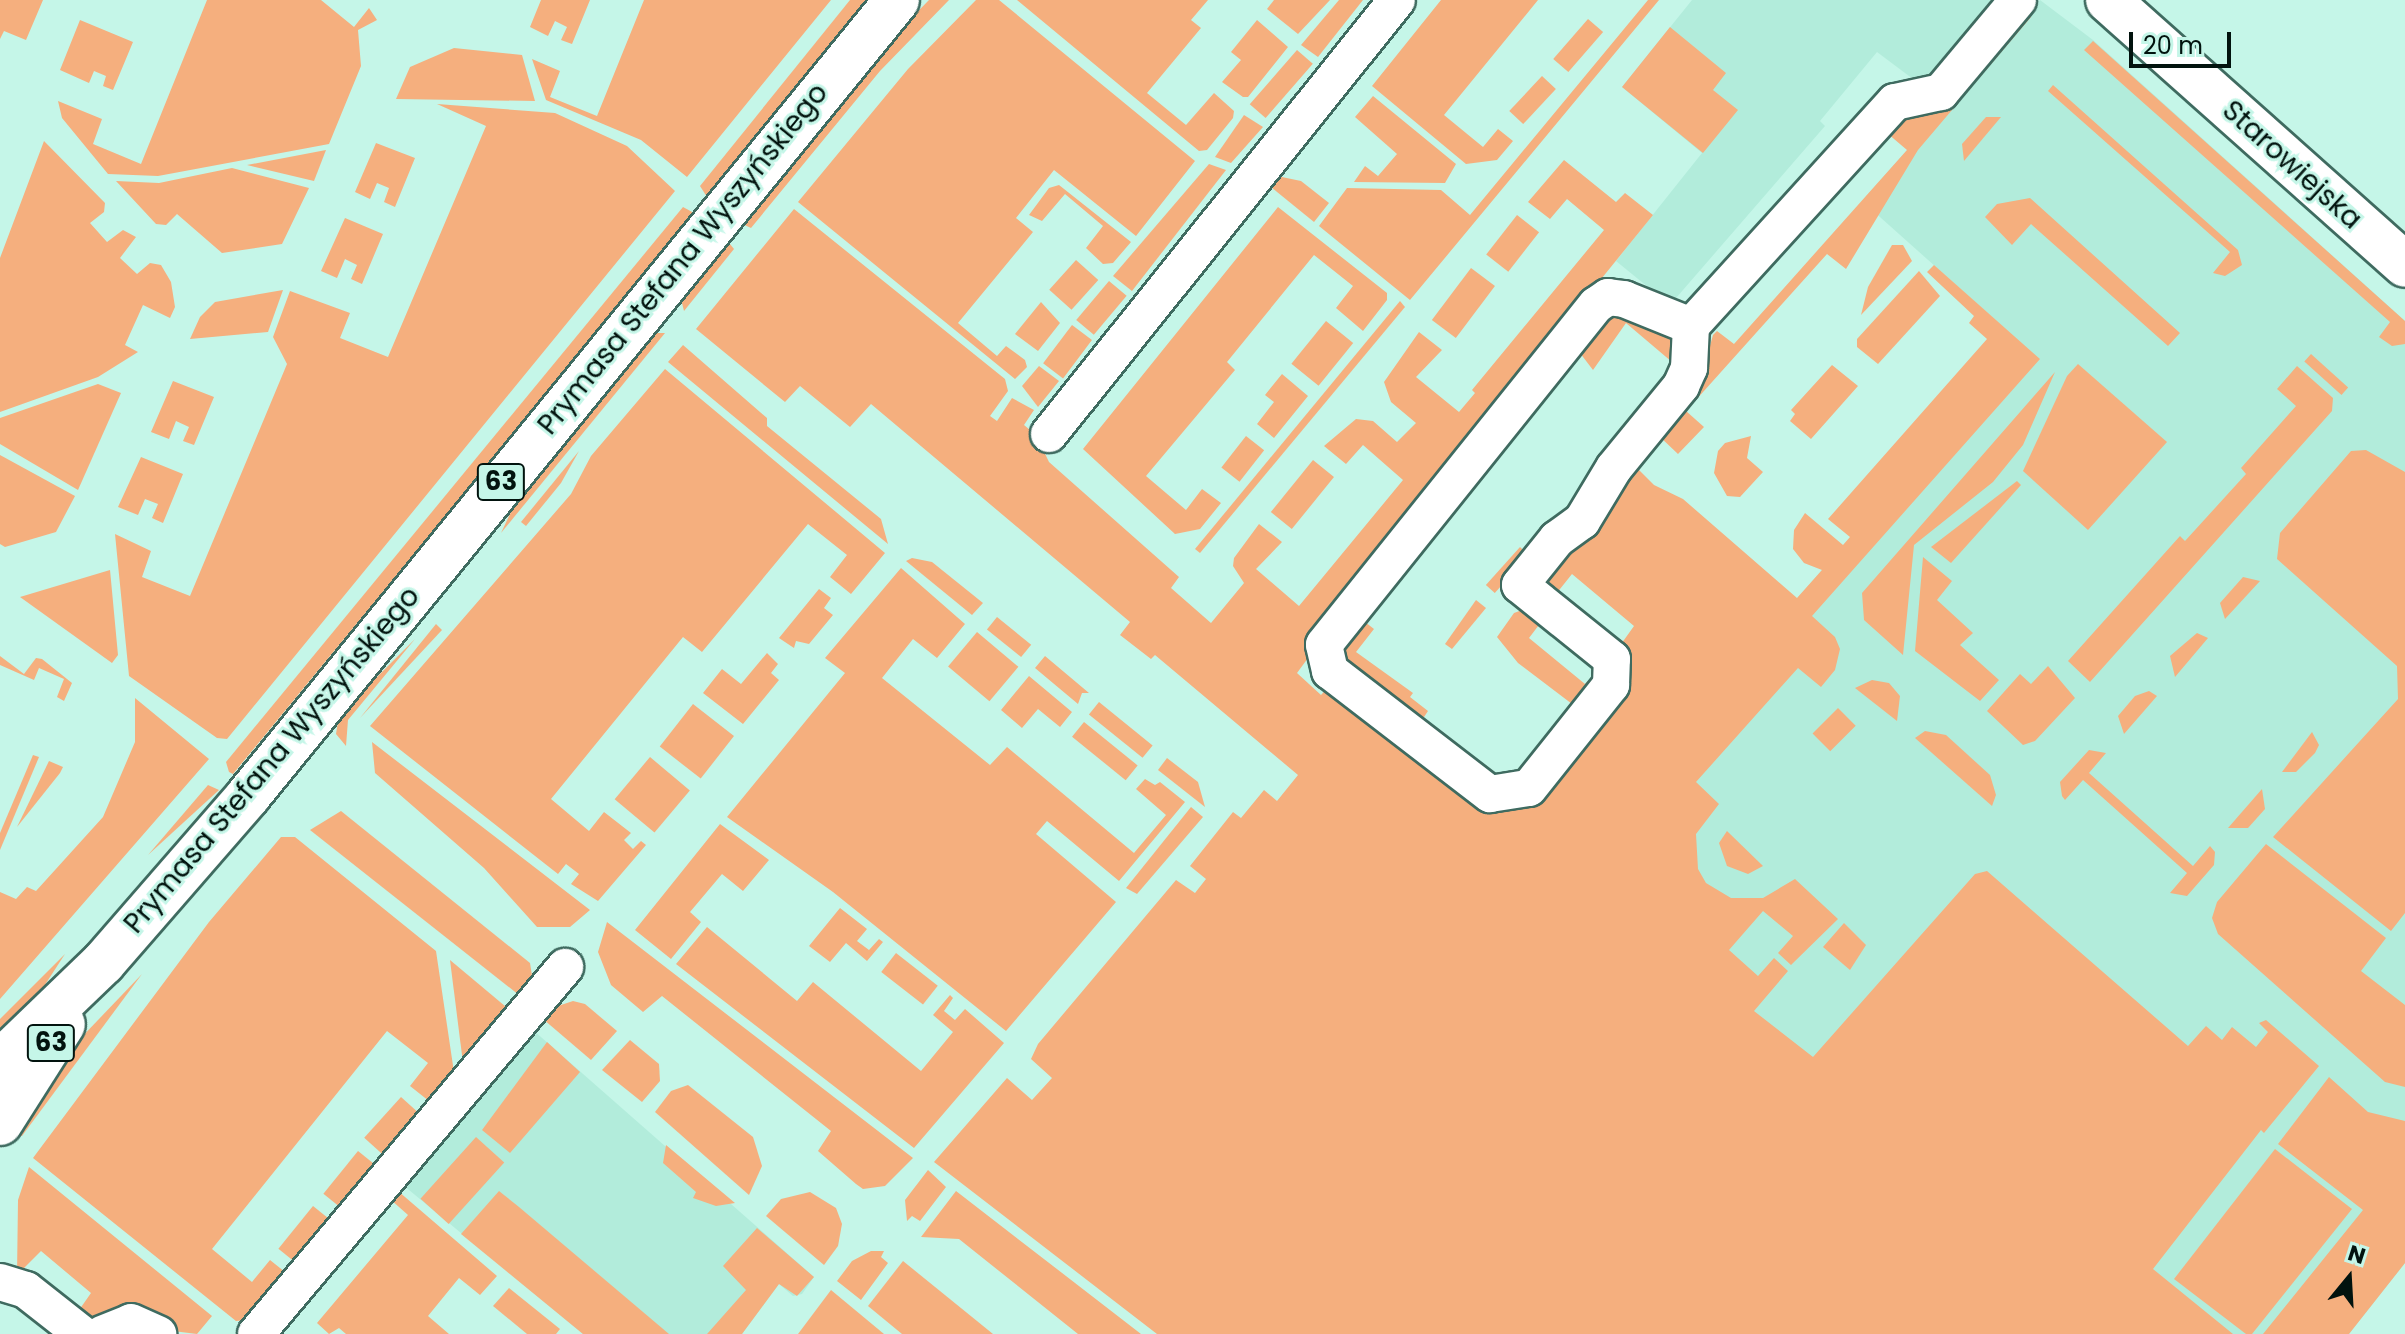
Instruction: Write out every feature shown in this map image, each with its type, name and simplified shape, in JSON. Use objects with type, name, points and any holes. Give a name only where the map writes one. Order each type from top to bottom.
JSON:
[{"type":"main road","name":"Prymasa Stefana Wyszyńskiego","points":[[0,1062],[103,963],[248,796],[897,0]]},
{"type":"main road","name":"Starowiejska","points":[[2108,0],[2405,265]]},
{"type":"main road","name":"Prymasa Stefana Wyszyńskiego","points":[[0,1123],[103,963]]},
{"type":"street","points":[[1049,434],[1397,0]]},
{"type":"street","points":[[1691,326],[1624,299],[1608,297],[1596,305],[1324,645],[1330,671],[1490,794],[1529,788],[1611,685],[1612,659],[1520,585],[1557,539],[1582,521],[1614,468],[1681,386],[1689,368],[1691,326],[1895,102],[1941,92],[2018,0]]},
{"type":"street","points":[[256,1334],[565,967]]},
{"type":"street","points":[[0,1282],[26,1290],[82,1334]]},
{"type":"street","points":[[102,1334],[131,1322],[158,1334]]},
{"type":"shaded area","points":[[0,0],[43,0],[26,40],[4,31],[0,39]]},
{"type":"shaded area","points":[[207,0],[321,0],[354,27],[369,8],[377,20],[358,30],[361,66],[329,144],[158,176],[108,174],[62,118],[58,101],[102,119],[93,144],[141,164]]},
{"type":"shaded area","points":[[541,0],[590,0],[572,44],[561,40],[567,27],[555,21],[548,36],[530,27]]},
{"type":"shaded area","points":[[644,0],[831,0],[687,177],[641,140],[546,100],[532,59],[560,71],[550,97],[597,116]]},
{"type":"shaded area","points":[[850,0],[869,0],[707,197],[700,186]]},
{"type":"shaded area","points":[[929,0],[949,0],[880,71],[751,228],[738,222],[865,66]]},
{"type":"shaded area","points":[[976,0],[999,0],[1195,161],[1136,236],[1054,170],[1016,218],[1033,232],[958,323],[997,356],[1006,346],[1025,360],[1027,367],[1015,379],[798,202],[908,69]]},
{"type":"shaded area","points":[[1017,0],[1208,0],[1191,20],[1201,28],[1147,93],[1186,125],[1214,93],[1234,111],[1233,118],[1207,150],[1199,151]]},
{"type":"shaded area","points":[[1274,0],[1330,0],[1298,34],[1267,9]]},
{"type":"shaded area","points":[[1339,0],[1363,0],[1318,57],[1301,45]]},
{"type":"shaded area","points":[[1441,0],[1538,0],[1444,115],[1483,147],[1498,129],[1513,141],[1497,160],[1466,164],[1372,86]]},
{"type":"shaded area","points":[[1648,0],[1659,0],[1410,300],[1319,226],[1347,188],[1441,190],[1470,215]]},
{"type":"shaded area","points":[[1692,0],[2000,0],[1925,88],[1877,52],[1820,121],[1825,126],[1670,305],[1616,261],[1702,153],[1622,87]]},
{"type":"shaded area","points":[[2040,0],[2093,40],[2405,321],[2405,1263],[2349,1334],[2100,1334],[1893,1201],[1477,861],[1678,623],[1734,671],[2020,342],[1862,201]]},
{"type":"shaded area","points":[[2026,13],[2031,17],[1918,150],[1846,269],[1827,254],[1686,411],[1704,427],[1678,454],[1658,435],[1700,381],[1713,335],[1717,331],[1734,344],[1907,150],[1887,133],[1891,125],[1945,106]]},
{"type":"shaded area","points":[[1588,19],[1603,32],[1568,72],[1553,59]]},
{"type":"shaded area","points":[[80,20],[133,42],[113,90],[103,86],[106,76],[94,71],[89,83],[60,70]]},
{"type":"shaded area","points":[[1257,20],[1288,47],[1248,97],[1243,97],[1222,82],[1241,60],[1231,52]]},
{"type":"shaded area","points":[[1670,27],[1726,73],[1713,90],[1738,110],[1703,153],[1622,87]]},
{"type":"shaded area","points":[[2093,41],[2405,321],[2405,344],[2392,346],[2379,337],[2390,322],[2084,50]]},
{"type":"shaded area","points":[[454,48],[522,55],[535,101],[396,99],[410,67]]},
{"type":"shaded area","points":[[1297,50],[1313,64],[1266,118],[1250,104]]},
{"type":"shaded area","points":[[1542,76],[1556,89],[1523,124],[1509,111]]},
{"type":"shaded area","points":[[2053,85],[2238,250],[2242,265],[2225,276],[2213,273],[2230,252],[2048,91]]},
{"type":"shaded area","points":[[1373,96],[1456,164],[1445,183],[1354,182],[1365,166],[1378,176],[1397,154],[1355,117]]},
{"type":"shaded area","points":[[437,104],[555,113],[627,146],[675,191],[227,739],[217,738],[129,676],[115,534],[151,551],[142,577],[190,596],[287,364],[273,337],[290,291],[350,313],[340,338],[388,357],[486,126]]},
{"type":"shaded area","points":[[1244,115],[1263,127],[1231,163],[1215,157]]},
{"type":"shaded area","points":[[1986,117],[2001,117],[1964,161],[1962,144]]},
{"type":"shaded area","points":[[44,141],[105,203],[104,212],[90,223],[107,242],[123,230],[136,237],[120,258],[137,274],[150,263],[161,265],[171,282],[175,307],[170,318],[143,305],[125,345],[138,352],[98,377],[0,412],[0,258]]},
{"type":"shaded area","points":[[376,143],[415,158],[395,207],[384,202],[389,188],[377,183],[370,199],[355,192]]},
{"type":"shaded area","points":[[326,150],[314,181],[247,165]]},
{"type":"shaded area","points":[[1564,160],[1616,202],[1625,193],[1653,215],[1312,636],[1311,654],[1297,673],[1321,695],[1333,682],[1488,807],[1520,808],[1631,678],[1619,647],[1634,626],[1572,574],[1556,594],[1548,583],[1549,572],[1630,461],[1654,485],[1683,499],[1797,598],[1822,570],[1804,563],[1793,549],[1794,530],[1805,513],[1843,545],[1850,537],[1828,519],[1987,339],[1969,323],[1974,316],[1927,272],[1934,265],[2040,359],[1812,616],[1835,637],[1840,649],[1835,670],[1821,687],[1798,668],[1696,782],[1719,804],[1696,834],[1698,869],[1706,883],[1731,898],[1763,898],[1795,879],[1838,919],[1791,965],[1778,953],[1793,936],[1763,911],[1729,950],[1758,976],[1774,958],[1788,971],[1754,1011],[1813,1057],[1975,874],[1987,871],[2188,1046],[2206,1026],[2222,1040],[2232,1027],[2256,1047],[2268,1032],[2259,1023],[2266,1020],[2319,1066],[2264,1133],[2261,1130],[2153,1269],[2233,1334],[1157,1334],[934,1162],[1007,1078],[1032,1100],[1052,1078],[1031,1059],[1038,1044],[1176,880],[1195,893],[1206,879],[1190,866],[1233,812],[1241,818],[1264,790],[1277,801],[1298,775],[1155,655],[1151,659],[1120,635],[1130,622],[871,404],[850,427],[800,386],[785,402],[696,329],[794,209],[1005,379],[1008,391],[990,416],[997,421],[1012,398],[1034,410],[1024,425],[1036,435],[1049,462],[1179,577],[1171,588],[1211,623],[1244,583],[1233,566],[1234,558],[1259,524],[1282,542],[1256,569],[1299,606],[1403,480],[1363,445],[1346,464],[1324,446],[1356,419],[1373,421],[1397,442],[1416,423],[1391,402],[1384,382],[1419,332],[1442,350],[1416,377],[1459,412],[1475,393],[1472,390],[1604,230],[1567,199],[1550,219],[1528,202]]},
{"type":"shaded area","points":[[1209,164],[1226,170],[1132,291],[1113,276]]},
{"type":"shaded area","points":[[232,168],[309,188],[282,244],[222,253],[177,214],[166,225],[156,224],[116,181],[159,183]]},
{"type":"shaded area","points":[[1277,176],[1301,181],[1329,203],[1314,222],[1266,183]]},
{"type":"shaded area","points":[[1059,185],[1131,242],[1113,263],[1103,264],[1086,248],[1103,226],[1065,194],[1042,221],[1029,215],[1049,188]]},
{"type":"shaded area","points":[[2030,198],[2180,333],[2168,346],[2031,224],[2012,245],[1985,217],[1997,204]]},
{"type":"shaded area","points":[[683,207],[694,213],[233,774],[229,772],[226,762]]},
{"type":"shaded area","points":[[1278,207],[1387,293],[1387,300],[1363,331],[1336,308],[1353,286],[1314,255],[1227,362],[1235,370],[1146,476],[1186,510],[1202,489],[1221,503],[1200,529],[1175,534],[1083,449]]},
{"type":"shaded area","points":[[1517,215],[1539,232],[1508,272],[1486,254]]},
{"type":"shaded area","points":[[345,218],[383,234],[362,284],[351,279],[357,265],[345,259],[337,278],[321,271]]},
{"type":"shaded area","points":[[725,238],[734,249],[684,311],[681,299]]},
{"type":"shaded area","points":[[1892,245],[1903,245],[1912,261],[1861,315],[1868,287]]},
{"type":"shaded area","points":[[1076,260],[1098,280],[1072,310],[1049,290]]},
{"type":"shaded area","points":[[1471,268],[1495,286],[1456,338],[1432,320]]},
{"type":"shaded area","points":[[1919,271],[1940,296],[1878,364],[1857,347],[1857,339]]},
{"type":"shaded area","points":[[1109,281],[1127,296],[1094,335],[1076,320]]},
{"type":"shaded area","points":[[283,290],[268,332],[190,339],[200,317],[215,302]]},
{"type":"shaded area","points":[[1400,301],[1405,307],[1200,553],[1195,549]]},
{"type":"shaded area","points":[[1041,302],[1060,323],[1038,351],[1015,334]]},
{"type":"shaded area","points":[[1613,312],[1675,336],[1672,362],[1626,323],[1593,370],[1580,353]]},
{"type":"shaded area","points":[[1326,321],[1353,343],[1319,386],[1291,364]]},
{"type":"shaded area","points":[[1072,325],[1092,340],[1063,378],[1043,363]]},
{"type":"shaded area","points":[[652,333],[665,333],[501,533],[521,491]]},
{"type":"shaded area","points":[[683,345],[767,418],[767,426],[881,519],[888,544],[668,362]]},
{"type":"shaded area","points":[[2311,354],[2348,387],[2341,395],[2304,361]]},
{"type":"shaded area","points":[[2078,364],[2167,442],[2088,530],[2023,471],[2067,376]]},
{"type":"shaded area","points":[[1832,365],[1858,386],[1811,439],[1790,421],[1795,414],[1791,410]]},
{"type":"shaded area","points":[[1039,366],[1059,381],[1038,407],[1022,386]]},
{"type":"shaded area","points":[[2297,366],[2333,398],[2332,411],[2090,682],[2068,661],[2180,536],[2185,541],[2246,474],[2241,468],[2296,406],[2277,389]]},
{"type":"shaded area","points":[[665,369],[885,553],[851,594],[830,577],[847,555],[808,524],[702,652],[683,637],[551,799],[589,831],[604,812],[631,833],[624,840],[633,849],[641,841],[646,845],[598,901],[571,884],[579,874],[566,864],[558,874],[370,726],[571,494],[591,456]]},
{"type":"shaded area","points":[[2055,372],[2023,445],[1993,482],[1914,545],[1903,655],[1864,620],[1862,593]]},
{"type":"shaded area","points":[[1282,374],[1308,396],[1274,438],[1257,424],[1274,402],[1265,395]]},
{"type":"shaded area","points":[[173,381],[214,397],[194,445],[183,441],[189,427],[176,421],[169,439],[151,432]]},
{"type":"shaded area","points":[[98,384],[121,393],[78,490],[0,444],[0,418]]},
{"type":"shaded area","points":[[1246,436],[1264,450],[1239,482],[1221,468]]},
{"type":"shaded area","points":[[1751,436],[1747,458],[1763,472],[1740,497],[1727,496],[1714,473],[1718,451],[1725,443]]},
{"type":"shaded area","points":[[2366,450],[2405,472],[2405,913],[2391,931],[2273,837],[2398,699],[2397,666],[2277,559],[2280,533],[2351,451]]},
{"type":"shaded area","points":[[579,451],[561,483],[526,526],[521,522]]},
{"type":"shaded area","points":[[0,455],[75,496],[56,532],[5,547],[0,544]]},
{"type":"shaded area","points":[[141,457],[183,474],[163,523],[152,518],[158,504],[145,499],[138,515],[118,507]]},
{"type":"shaded area","points":[[1313,460],[1334,477],[1292,529],[1271,512]]},
{"type":"shaded area","points":[[2017,481],[2021,485],[1951,563],[1931,547]]},
{"type":"shaded area","points":[[1520,547],[1529,555],[1495,593],[1486,585]]},
{"type":"shaded area","points":[[1923,557],[1952,581],[1937,600],[1973,633],[1960,645],[1999,680],[1980,701],[1915,651]]},
{"type":"shaded area","points":[[912,558],[932,562],[983,603],[972,615],[906,561]]},
{"type":"shaded area","points":[[901,568],[965,624],[937,658],[913,639],[882,678],[990,765],[1007,747],[1134,853],[1166,815],[1136,789],[1145,779],[1155,785],[1160,782],[1185,802],[1119,881],[1047,821],[1036,834],[1116,902],[1006,1031],[833,892],[727,817],[845,673],[825,658]]},
{"type":"shaded area","points":[[110,570],[118,655],[112,663],[20,597]]},
{"type":"shaded area","points":[[2243,577],[2260,581],[2225,619],[2220,603]]},
{"type":"shaded area","points":[[819,589],[831,598],[824,608],[833,615],[809,644],[796,641],[794,648],[779,638]]},
{"type":"shaded area","points":[[1476,600],[1486,608],[1452,649],[1445,644]]},
{"type":"shaded area","points":[[1525,609],[1545,617],[1529,638],[1585,684],[1602,666],[1576,707],[1518,663],[1497,637],[1514,613]]},
{"type":"shaded area","points":[[997,617],[1031,645],[1021,657],[987,629]]},
{"type":"shaded area","points":[[1365,622],[1374,629],[1356,652],[1413,693],[1410,697],[1428,711],[1418,726],[1334,650]]},
{"type":"shaded area","points":[[436,624],[442,630],[360,718]]},
{"type":"shaded area","points":[[977,632],[1018,667],[989,701],[948,666]]},
{"type":"shaded area","points":[[2197,633],[2208,638],[2175,677],[2170,656]]},
{"type":"shaded area","points":[[415,639],[348,720],[346,746],[336,734],[339,715]]},
{"type":"shaded area","points":[[767,653],[778,664],[771,673],[779,680],[743,724],[703,693],[722,669],[741,684]]},
{"type":"shaded area","points":[[0,656],[24,674],[36,658],[42,659],[72,683],[64,701],[57,697],[64,679],[39,668],[34,680],[0,665]]},
{"type":"shaded area","points":[[1045,656],[1089,693],[1082,693],[1078,704],[1035,668]]},
{"type":"shaded area","points":[[2048,666],[2075,698],[2035,741],[2023,745],[1987,711],[2020,674],[2031,684]]},
{"type":"shaded area","points":[[1029,676],[1072,712],[1060,727],[1038,709],[1022,728],[1001,710]]},
{"type":"shaded area","points":[[1872,680],[1889,683],[1900,696],[1897,721],[1855,688]]},
{"type":"shaded area","points":[[2149,691],[2157,696],[2124,734],[2118,716],[2135,696]]},
{"type":"shaded area","points":[[135,698],[209,759],[0,999],[0,892],[16,899],[27,887],[36,891],[103,817],[135,742]]},
{"type":"shaded area","points":[[1099,702],[1153,745],[1143,758],[1089,714]]},
{"type":"shaded area","points":[[693,704],[734,736],[701,779],[660,747]]},
{"type":"shaded area","points":[[1838,708],[1856,726],[1830,751],[1813,733]]},
{"type":"shaded area","points":[[1084,722],[1138,765],[1126,780],[1072,737]]},
{"type":"shaded area","points":[[1925,731],[1946,735],[1990,775],[1996,795],[1992,806],[1915,738]]},
{"type":"shaded area","points":[[2312,732],[2319,745],[2315,753],[2296,772],[2282,772]]},
{"type":"shaded area","points":[[372,742],[590,910],[570,927],[537,927],[484,868],[375,773]]},
{"type":"shaded area","points":[[2089,750],[2106,753],[2089,773],[2193,866],[2210,846],[2215,852],[2214,865],[2187,896],[2170,893],[2187,873],[2083,780],[2065,800],[2062,796],[2060,782]]},
{"type":"shaded area","points":[[33,755],[39,757],[0,850],[0,833]]},
{"type":"shaded area","points":[[650,757],[690,790],[654,833],[615,799]]},
{"type":"shaded area","points":[[1167,758],[1198,782],[1205,807],[1158,770]]},
{"type":"shaded area","points":[[49,761],[63,767],[17,827]]},
{"type":"shaded area","points":[[208,785],[219,790],[148,855]]},
{"type":"shaded area","points":[[2262,789],[2265,809],[2248,828],[2228,828]]},
{"type":"shaded area","points":[[1191,807],[1203,817],[1137,894],[1126,888]]},
{"type":"shaded area","points":[[341,811],[530,963],[533,982],[524,999],[310,830]]},
{"type":"shaded area","points":[[720,824],[769,860],[743,891],[722,874],[690,912],[701,922],[671,959],[635,930]]},
{"type":"shaded area","points":[[1727,831],[1763,866],[1748,874],[1727,866],[1719,843]]},
{"type":"shaded area","points":[[281,837],[295,837],[436,951],[455,1079],[434,1105],[410,1086],[428,1063],[387,1031],[212,1249],[252,1282],[270,1260],[290,1276],[247,1320],[236,1321],[33,1158],[209,922]]},
{"type":"shaded area","points":[[2266,844],[2386,938],[2361,971],[2405,1005],[2405,1087],[2385,1082],[2218,934],[2212,918],[2217,902]]},
{"type":"shaded area","points":[[840,908],[867,929],[857,941],[869,950],[879,939],[883,942],[867,961],[846,943],[830,962],[809,946]]},
{"type":"shaded area","points":[[607,922],[913,1158],[885,1186],[863,1189],[856,1184],[818,1151],[831,1131],[662,996],[643,1012],[611,985],[598,952]]},
{"type":"shaded area","points":[[1844,923],[1866,945],[1850,970],[1823,947]]},
{"type":"shaded area","points":[[707,927],[797,1001],[813,982],[921,1071],[953,1032],[933,1015],[950,995],[953,998],[944,1011],[955,1020],[965,1009],[1004,1043],[914,1148],[676,964]]},
{"type":"shaded area","points":[[896,953],[938,986],[923,1005],[881,972]]},
{"type":"shaded area","points":[[65,954],[24,1017],[0,1044],[0,1019]]},
{"type":"shaded area","points":[[450,960],[512,1012],[464,1071]]},
{"type":"shaded area","points":[[142,974],[22,1136],[9,1134],[77,1042]]},
{"type":"shaded area","points":[[573,1001],[585,1004],[617,1031],[591,1060],[543,1019],[552,1008]]},
{"type":"shaded area","points":[[533,1030],[814,1277],[802,1294],[793,1296],[779,1284],[742,1334],[583,1334],[403,1185]]},
{"type":"shaded area","points":[[630,1040],[659,1064],[660,1081],[642,1102],[602,1070]]},
{"type":"shaded area","points":[[547,1042],[580,1072],[510,1153],[482,1130]]},
{"type":"shaded area","points":[[2329,1077],[2368,1112],[2405,1121],[2405,1263],[2349,1334],[2263,1334],[2363,1210],[2278,1144]]},
{"type":"shaded area","points":[[688,1085],[753,1137],[762,1166],[749,1195],[655,1112],[671,1091]]},
{"type":"shaded area","points":[[401,1097],[424,1118],[387,1159],[364,1138]]},
{"type":"shaded area","points":[[476,1137],[504,1162],[449,1224],[420,1199]]},
{"type":"shaded area","points":[[666,1145],[735,1203],[716,1206],[693,1198],[696,1192],[663,1163]]},
{"type":"shaded area","points":[[2275,1149],[2352,1209],[2252,1334],[2246,1334],[2174,1279]]},
{"type":"shaded area","points":[[358,1151],[380,1169],[345,1211],[323,1194]]},
{"type":"shaded area","points":[[29,1167],[212,1316],[197,1334],[93,1321],[77,1313],[91,1293],[41,1251],[17,1275],[18,1200]]},
{"type":"shaded area","points":[[928,1170],[946,1187],[920,1221],[912,1216],[907,1221],[905,1200]]},
{"type":"shaded area","points":[[398,1191],[497,1276],[480,1295],[459,1278],[428,1316],[449,1334],[346,1334],[339,1328],[329,1334],[317,1323],[408,1215],[390,1199]]},
{"type":"shaded area","points":[[499,1191],[669,1334],[583,1334],[461,1234]]},
{"type":"shaded area","points":[[956,1191],[1141,1334],[1078,1334],[959,1239],[921,1237]]},
{"type":"shaded area","points":[[810,1192],[836,1208],[842,1224],[838,1246],[824,1265],[766,1216],[781,1199]]},
{"type":"shaded area","points":[[313,1206],[335,1224],[300,1266],[278,1249]]},
{"type":"shaded area","points":[[757,1228],[814,1277],[797,1296],[779,1284],[742,1334],[707,1334],[746,1290],[723,1266]]},
{"type":"shaded area","points":[[871,1251],[884,1251],[881,1257],[888,1263],[861,1300],[837,1281],[852,1261]]},
{"type":"shaded area","points":[[903,1261],[993,1334],[902,1334],[868,1306]]},
{"type":"shaded area","points":[[509,1288],[560,1329],[556,1334],[527,1334],[493,1306]]},
{"type":"shaded area","points":[[831,1290],[884,1334],[798,1334]]}]
